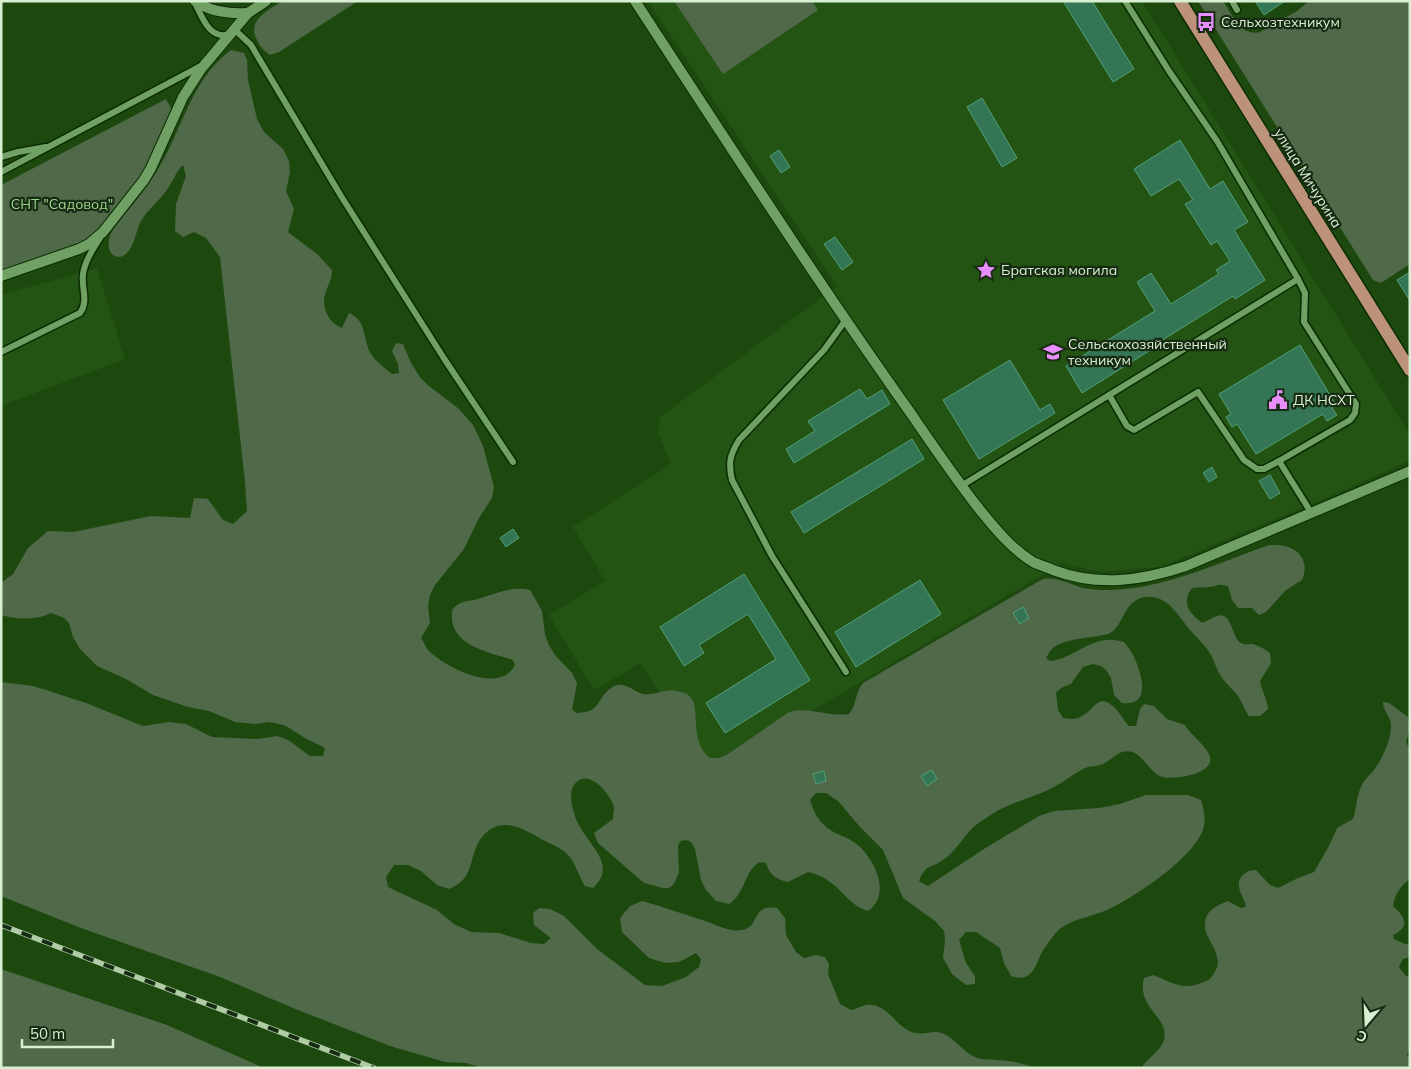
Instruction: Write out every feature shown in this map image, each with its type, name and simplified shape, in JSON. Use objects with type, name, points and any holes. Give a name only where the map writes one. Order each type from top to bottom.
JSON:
[{"type":"main road","name":"улица Мичурина","points":[[1180,1],[1410,370]]},
{"type":"street","points":[[1,276],[79,249],[89,244],[103,232],[135,193],[151,168],[183,97],[206,63],[248,14],[266,1]]},
{"type":"street","points":[[635,1],[845,321],[961,486],[1010,545],[1034,562],[1063,574],[1087,580],[1136,580],[1161,575],[1312,514],[1410,471]]},
{"type":"street","points":[[194,2],[228,14],[248,14]]},
{"type":"lane","points":[[1109,395],[1127,426],[1134,430],[1198,392],[1244,460],[1251,466],[1264,469],[1350,420],[1355,413],[1356,404],[1304,322],[1305,293],[1298,279],[1217,141],[1169,71],[1125,1]]},
{"type":"lane","points":[[1232,1],[1237,10]]},
{"type":"lane","points":[[194,2],[206,25],[214,33],[222,35],[233,32],[250,44],[341,196],[445,360],[513,462]]},
{"type":"lane","points":[[1,172],[189,74],[206,63]]},
{"type":"lane","points":[[1,157],[18,152],[51,147]]},
{"type":"lane","points":[[1,352],[80,313],[84,308],[82,282],[84,272],[88,260],[103,232]]},
{"type":"lane","points":[[961,486],[1298,279]]},
{"type":"lane","points":[[845,321],[824,350],[739,440],[732,452],[729,466],[732,480],[772,556],[846,672]]},
{"type":"lane","points":[[1279,461],[1312,514]]},
{"type":"shaded area","name":"Сельскохозяйственный техникум","points":[[648,1],[1142,1],[1410,435],[1410,460],[1347,489],[1161,567],[1101,572],[1062,563],[709,772],[641,663],[594,690],[549,615],[605,581],[573,527],[671,464],[658,433],[660,417],[837,286]]},
{"type":"shaded area","points":[[97,268],[125,359],[1,406],[1,295]]},
{"type":"green space","points":[[282,1],[358,1],[279,52],[270,55],[258,42],[254,33],[254,27],[260,16]]},
{"type":"green space","points":[[674,1],[812,1],[818,10],[723,74]]},
{"type":"green space","points":[[1198,1],[1223,1],[1242,28],[1253,33],[1260,32],[1297,11],[1309,1],[1410,1],[1410,264],[1381,283],[1373,280]]},
{"type":"green space","points":[[231,50],[244,53],[247,60],[248,80],[257,119],[264,132],[283,149],[289,161],[290,172],[286,191],[294,209],[288,232],[317,254],[332,270],[331,280],[324,299],[325,310],[330,319],[342,328],[349,313],[355,316],[362,326],[371,354],[392,374],[399,373],[398,364],[392,351],[396,343],[403,344],[411,363],[420,377],[459,409],[473,425],[483,446],[494,487],[492,498],[479,518],[464,549],[435,585],[428,605],[430,623],[421,638],[429,651],[437,658],[460,671],[473,676],[497,678],[507,674],[515,665],[513,660],[476,648],[460,637],[452,620],[454,607],[461,603],[506,591],[530,590],[542,611],[545,635],[549,645],[555,655],[572,673],[577,683],[572,709],[576,713],[595,708],[606,692],[620,685],[627,686],[643,694],[673,690],[687,694],[695,706],[697,733],[703,750],[710,758],[719,758],[728,754],[789,712],[804,710],[841,715],[849,714],[863,683],[1041,580],[1053,579],[1083,588],[1112,590],[1151,585],[1171,580],[1266,546],[1274,545],[1290,548],[1301,556],[1305,571],[1302,580],[1286,590],[1266,612],[1259,615],[1252,608],[1238,608],[1232,600],[1228,586],[1224,585],[1192,588],[1187,598],[1190,611],[1202,623],[1222,615],[1229,621],[1241,643],[1253,644],[1270,653],[1271,663],[1260,681],[1268,709],[1260,716],[1249,716],[1238,696],[1221,676],[1207,649],[1176,612],[1158,598],[1141,598],[1135,601],[1130,605],[1117,627],[1108,634],[1065,642],[1050,651],[1046,658],[1050,661],[1058,660],[1100,641],[1124,642],[1132,653],[1141,678],[1141,694],[1138,699],[1132,703],[1122,703],[1114,695],[1111,678],[1106,670],[1101,666],[1093,664],[1083,667],[1071,684],[1056,692],[1058,710],[1063,718],[1072,719],[1080,717],[1096,704],[1104,701],[1116,709],[1129,726],[1136,726],[1140,709],[1144,704],[1154,706],[1167,719],[1185,725],[1205,748],[1210,757],[1210,762],[1202,770],[1189,776],[1167,778],[1157,774],[1135,753],[1129,751],[1122,752],[1103,764],[1083,769],[1042,793],[994,813],[975,826],[948,856],[924,871],[919,881],[928,886],[987,847],[1039,816],[1054,811],[1099,808],[1120,804],[1146,795],[1188,795],[1201,800],[1204,815],[1203,830],[1197,841],[1175,865],[1147,887],[1119,904],[1061,928],[1042,952],[1033,970],[1024,977],[1011,976],[1004,963],[1000,948],[976,932],[966,932],[959,940],[966,963],[975,976],[975,984],[966,985],[952,974],[943,958],[944,931],[935,921],[903,898],[883,850],[838,801],[826,793],[816,793],[810,800],[818,819],[827,828],[859,846],[875,869],[880,888],[879,896],[875,904],[868,911],[857,906],[828,880],[820,876],[808,872],[788,882],[774,876],[769,871],[766,863],[760,862],[751,870],[735,899],[729,904],[716,901],[706,890],[701,880],[695,849],[691,842],[686,840],[680,841],[678,846],[679,872],[674,884],[669,888],[663,888],[644,883],[598,843],[594,833],[613,819],[614,807],[605,791],[589,779],[578,781],[573,786],[571,798],[578,824],[600,857],[602,864],[603,872],[600,880],[593,888],[585,886],[571,859],[563,851],[520,828],[504,825],[489,830],[482,837],[478,842],[466,877],[449,889],[437,885],[421,871],[408,865],[394,865],[386,877],[388,887],[437,910],[454,924],[471,932],[499,933],[531,943],[544,944],[551,938],[534,925],[533,913],[539,908],[550,909],[564,916],[597,949],[645,985],[662,986],[686,977],[699,967],[701,959],[696,953],[679,962],[665,963],[649,958],[622,932],[620,918],[630,906],[642,901],[733,930],[748,928],[763,909],[777,908],[785,918],[786,935],[796,952],[804,958],[816,955],[825,957],[829,964],[828,974],[840,1004],[851,1010],[866,1005],[874,1005],[886,1011],[908,1031],[915,1033],[942,1033],[975,1057],[1015,1062],[1034,1068],[483,1068],[466,1063],[445,1062],[390,1046],[220,977],[81,928],[1,896],[1,682],[33,686],[86,703],[143,726],[169,722],[186,724],[212,737],[258,739],[277,736],[288,740],[310,756],[323,756],[325,748],[286,726],[268,722],[256,724],[235,722],[209,711],[188,707],[153,695],[126,679],[97,666],[80,649],[73,637],[69,623],[64,618],[51,613],[40,617],[27,618],[1,615],[1,583],[13,574],[28,548],[48,531],[73,532],[151,516],[190,518],[194,498],[208,499],[223,520],[233,524],[247,511],[220,257],[206,238],[194,232],[183,237],[175,231],[176,204],[186,176],[183,165],[163,195],[141,221],[127,253],[119,257],[112,254],[109,248],[111,233],[157,171],[197,90],[217,62]]},
{"type":"green space","name":"СНТ \"Садовод\"","points":[[166,99],[173,112],[156,152],[135,187],[103,228],[86,243],[1,272],[1,185]]},
{"type":"green space","points":[[1383,702],[1389,703],[1408,717],[1409,723],[1409,733],[1406,742],[1410,750],[1410,879],[1403,884],[1395,898],[1393,906],[1401,914],[1404,925],[1399,932],[1393,935],[1394,939],[1410,944],[1410,957],[1403,959],[1399,967],[1406,976],[1410,977],[1410,1046],[1407,1056],[1410,1057],[1410,1068],[1141,1068],[1162,1044],[1165,1032],[1158,1018],[1148,1005],[1143,988],[1144,978],[1153,975],[1182,986],[1188,986],[1211,978],[1217,969],[1218,962],[1216,953],[1206,933],[1207,915],[1220,904],[1228,901],[1241,908],[1246,907],[1239,883],[1241,877],[1246,872],[1256,870],[1270,885],[1278,888],[1314,872],[1337,828],[1353,819],[1360,789],[1379,762],[1386,748],[1391,723],[1384,709]]},
{"type":"green space","points":[[1,969],[167,1025],[264,1068],[1,1068]]},
{"type":"building","points":[[1063,1],[1092,1],[1134,69],[1113,82]]},
{"type":"building","points":[[1255,1],[1285,1],[1264,15]]},
{"type":"building","points":[[982,98],[1017,158],[1002,167],[967,107]]},
{"type":"building","points":[[1180,140],[1210,189],[1223,181],[1248,222],[1234,230],[1265,280],[1235,299],[1233,296],[1082,393],[1066,366],[1155,311],[1137,282],[1151,273],[1171,304],[1219,274],[1216,270],[1230,261],[1217,241],[1211,245],[1185,204],[1193,200],[1179,179],[1151,196],[1134,169]]},
{"type":"building","points":[[779,150],[790,167],[781,173],[770,156]]},
{"type":"building","points":[[835,237],[853,262],[842,270],[824,244]]},
{"type":"building","points":[[1410,272],[1410,301],[1397,280]]},
{"type":"building","name":"ДК НСХТ","points":[[1300,345],[1336,405],[1332,408],[1337,415],[1327,421],[1323,414],[1256,454],[1237,424],[1232,427],[1226,417],[1231,414],[1219,394]]},
{"type":"building","points":[[1010,360],[1040,410],[1050,404],[1055,413],[979,459],[943,400]]},
{"type":"building","points":[[860,389],[867,399],[882,390],[890,404],[794,463],[786,449],[815,431],[808,421]]},
{"type":"building","points":[[912,439],[924,459],[804,533],[791,512]]},
{"type":"building","points":[[1212,467],[1217,477],[1209,482],[1203,473]]},
{"type":"building","points":[[1270,475],[1280,493],[1270,499],[1259,481]]},
{"type":"building","points":[[513,529],[519,538],[506,547],[500,538]]},
{"type":"building","points":[[744,574],[810,680],[725,733],[706,703],[776,659],[748,614],[699,645],[704,653],[684,666],[660,627]]},
{"type":"building","points":[[920,580],[941,614],[856,667],[835,632]]},
{"type":"building","points":[[1023,607],[1029,618],[1020,624],[1013,613]]},
{"type":"building","points":[[932,770],[937,779],[927,786],[921,776]]},
{"type":"building","points":[[824,771],[826,781],[816,784],[813,774]]},
{"type":"railway","points":[[1,925],[374,1068]]},
{"type":"place","name":"Сельхозтехникум","points":[[1206,22]]},
{"type":"place","name":"Братская могила","points":[[986,270]]},
{"type":"place","name":"Сельскохозяйственный техникум","points":[[1053,352]]},
{"type":"place","name":"ДК НСХТ","points":[[1278,400]]}]
